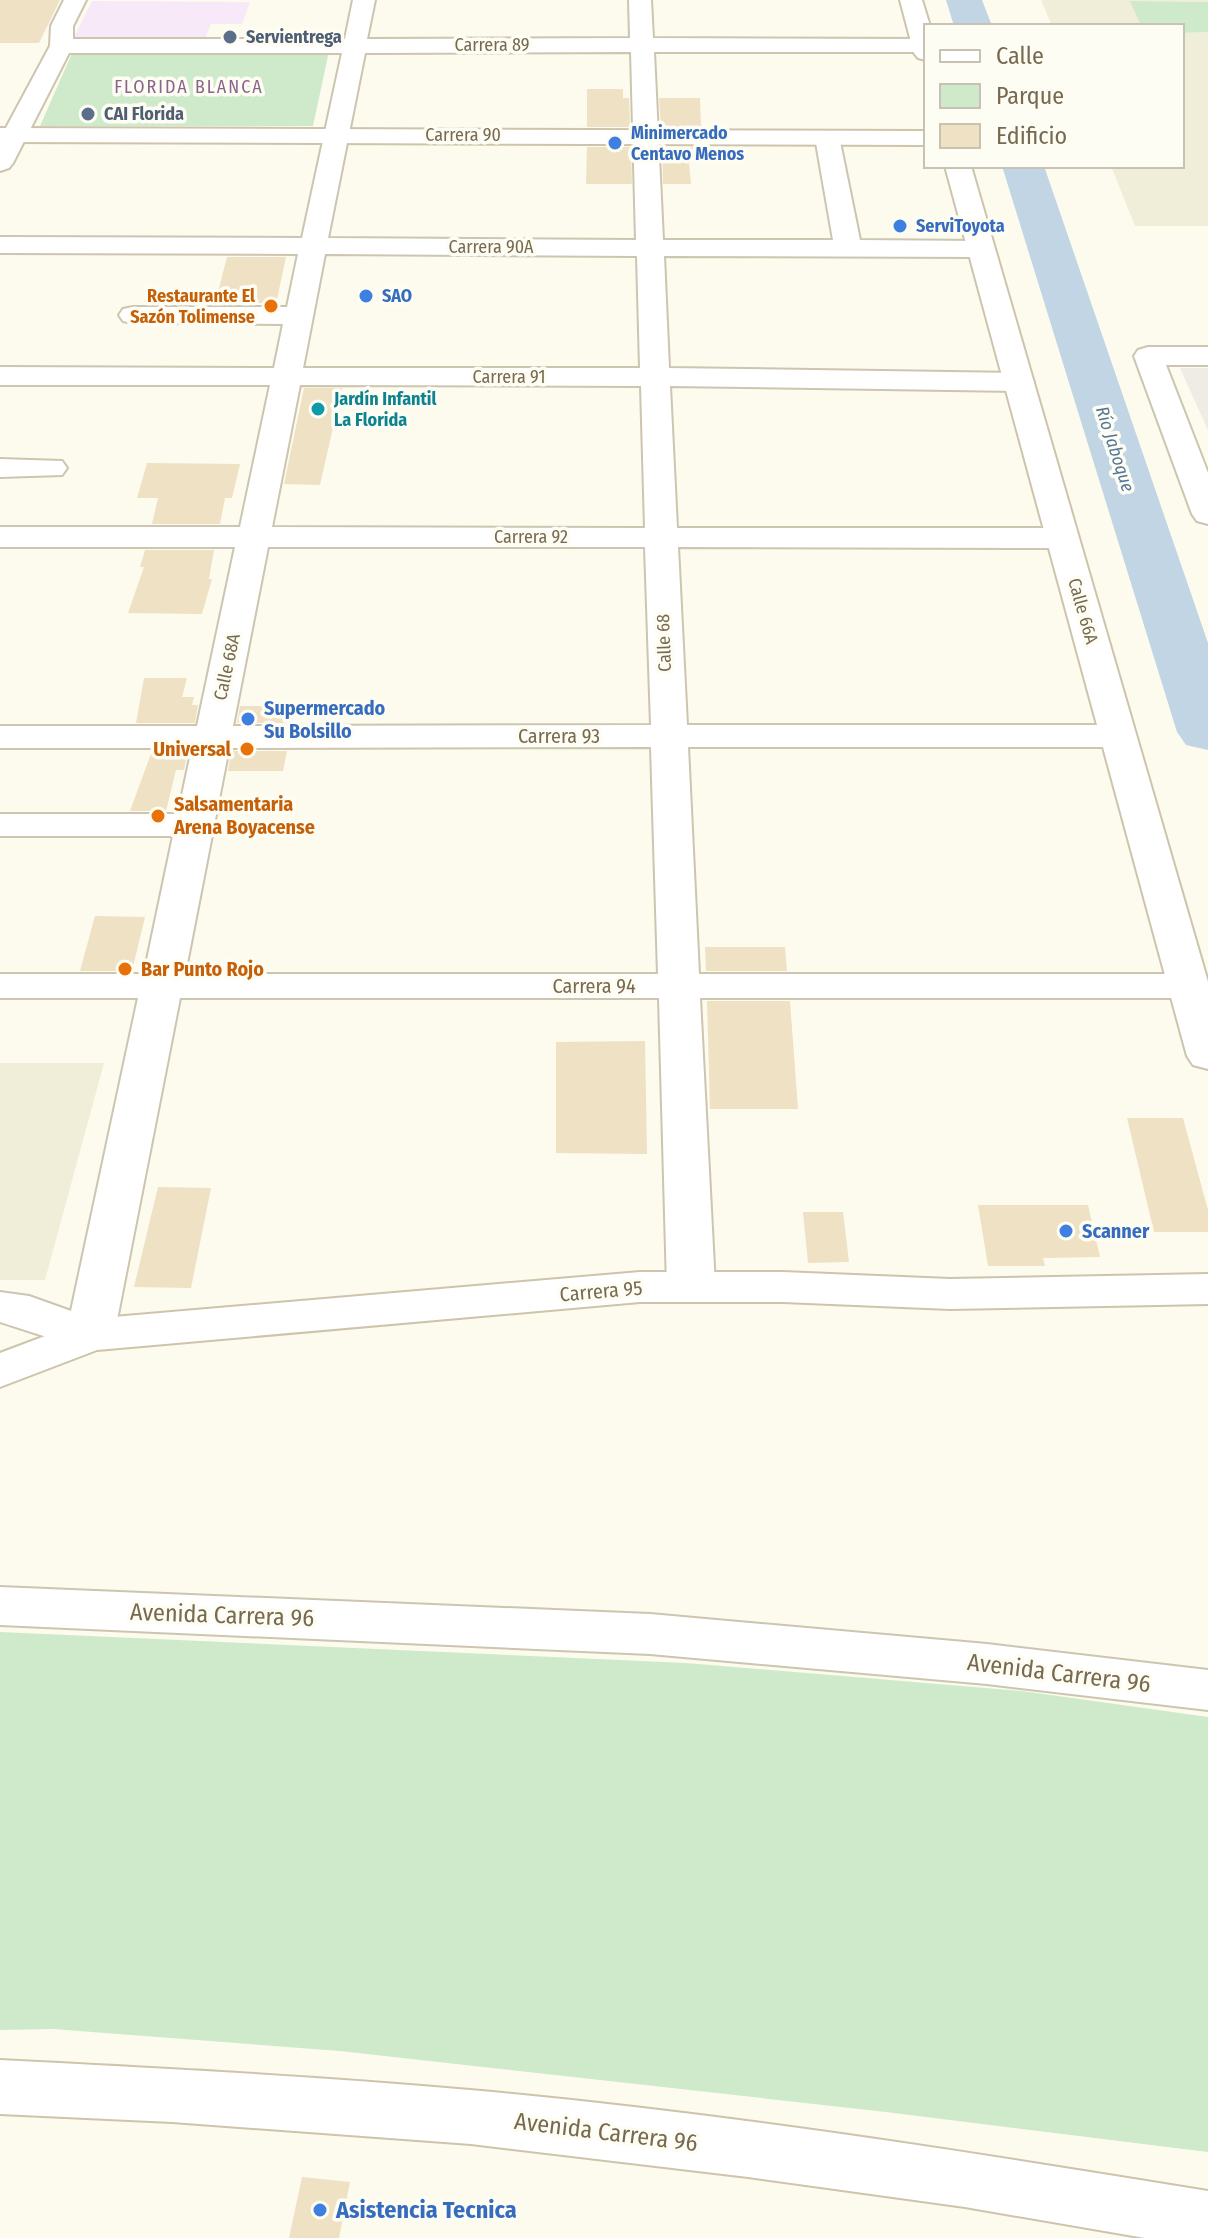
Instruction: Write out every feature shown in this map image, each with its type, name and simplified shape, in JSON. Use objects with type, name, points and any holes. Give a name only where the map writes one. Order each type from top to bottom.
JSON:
[{"type":"street","points":[[0,163],[7,135],[61,46],[62,26],[75,0]]},
{"type":"street","name":"Calle 68A","points":[[90,1335],[364,0]]},
{"type":"street","name":"Calle 68","points":[[640,0],[691,1286]]},
{"type":"street","points":[[911,0],[924,46]]},
{"type":"street","name":"Carrera 89","points":[[61,46],[641,45],[924,49]]},
{"type":"street","name":"Carrera 90","points":[[7,135],[924,138]]},
{"type":"street","points":[[827,137],[848,249]]},
{"type":"street","name":"Calle 66A","points":[[959,168],[1208,1056]]},
{"type":"street","name":"Carrera 90A","points":[[0,245],[981,249]]},
{"type":"street","points":[[133,315],[299,316]]},
{"type":"street","points":[[1208,356],[1148,356],[1208,514]]},
{"type":"street","name":"Carrera 91","points":[[0,376],[654,377],[1019,382]]},
{"type":"street","points":[[0,468],[51,468]]},
{"type":"street","name":"Carrera 92","points":[[0,537],[1062,538]]},
{"type":"street","name":"Carrera 93","points":[[0,737],[1118,736]]},
{"type":"street","points":[[0,825],[195,825]]},
{"type":"street","name":"Carrera 94","points":[[0,986],[1188,986]]},
{"type":"street","name":"Carrera 95","points":[[0,1307],[12,1307],[90,1335],[640,1287],[950,1294],[1208,1289]]},
{"type":"street","points":[[0,1371],[90,1335]]},
{"type":"street","name":"Avenida Carrera 96","points":[[0,1606],[650,1634],[987,1664],[1208,1690]]},
{"type":"street","name":"Avenida Carrera 96","points":[[0,2087],[172,2095],[471,2117],[748,2149],[965,2179],[1208,2220]]},
{"type":"shaded area","points":[[1041,0],[1208,0],[1131,1],[1140,24],[1051,24]]},
{"type":"shaded area","points":[[92,1],[250,2],[242,24],[211,24],[205,39],[73,39]]},
{"type":"shaded area","points":[[1208,32],[1208,226],[1135,226],[1112,168],[1184,168],[1184,33]]},
{"type":"shaded area","points":[[1180,368],[1208,368],[1208,430]]},
{"type":"shaded area","points":[[0,1063],[104,1063],[45,1280],[0,1280]]},
{"type":"green space","points":[[1130,1],[1208,2],[1208,32],[1184,33],[1184,24],[1140,24]]},
{"type":"green space","points":[[73,51],[329,51],[313,126],[40,126]]},
{"type":"green space","points":[[0,1632],[686,1663],[1022,1691],[1208,1717],[1208,2152],[886,2112],[340,2051],[53,2029],[0,2030]]},
{"type":"building","points":[[0,0],[60,0],[39,43],[0,43]]},
{"type":"building","points":[[587,89],[623,89],[623,98],[629,98],[630,127],[587,127]]},
{"type":"building","points":[[659,98],[700,98],[701,127],[661,127]]},
{"type":"building","points":[[587,147],[631,147],[632,184],[586,184]]},
{"type":"building","points":[[662,147],[701,147],[702,153],[688,153],[691,184],[663,184]]},
{"type":"building","points":[[227,257],[286,257],[276,304],[216,300]]},
{"type":"building","points":[[304,388],[342,388],[320,485],[284,484]]},
{"type":"building","points":[[147,463],[240,464],[232,498],[225,498],[220,524],[152,524],[158,498],[137,498]]},
{"type":"building","points":[[145,550],[214,550],[209,579],[212,579],[202,614],[128,613],[144,567],[140,567]]},
{"type":"building","points":[[144,678],[187,678],[182,697],[194,697],[192,705],[198,705],[195,723],[136,723]]},
{"type":"building","points":[[240,706],[296,706],[292,723],[237,723]]},
{"type":"building","points":[[152,751],[188,751],[184,770],[176,770],[166,811],[130,811]]},
{"type":"building","points":[[231,751],[287,751],[283,771],[228,771]]},
{"type":"building","points":[[95,916],[145,917],[132,971],[80,971]]},
{"type":"building","points":[[705,947],[785,947],[787,971],[706,971]]},
{"type":"building","points":[[707,1001],[790,1001],[798,1109],[710,1109]]},
{"type":"building","points":[[645,1041],[647,1154],[556,1153],[556,1042]]},
{"type":"building","points":[[1127,1118],[1183,1118],[1208,1210],[1208,1232],[1154,1232]]},
{"type":"building","points":[[158,1187],[211,1188],[191,1288],[134,1287]]},
{"type":"building","points":[[978,1205],[1088,1205],[1100,1257],[1043,1258],[1045,1266],[988,1266]]},
{"type":"building","points":[[803,1212],[843,1212],[849,1262],[808,1263]]},
{"type":"building","name":"Asistencia Tecnica","points":[[302,2177],[350,2182],[339,2238],[289,2238]]},
{"type":"waterway","name":"Río Jaboque","points":[[964,0],[972,24]]},
{"type":"waterway","name":"Río Jaboque","points":[[1024,168],[1208,732]]},
{"type":"place","name":"Servientrega","points":[[230,37]]},
{"type":"place","name":"CAI Florida","points":[[88,114]]},
{"type":"place","name":"Minimercado Centavo Menos","points":[[615,143]]},
{"type":"place","name":"ServiToyota","points":[[900,226]]},
{"type":"place","name":"SAO","points":[[366,296]]},
{"type":"place","name":"Restaurante El Sazón Tolimense","points":[[271,306]]},
{"type":"place","name":"Jardín Infantil La Florida","points":[[318,409]]},
{"type":"place","name":"Supermercado Su Bolsillo","points":[[248,719]]},
{"type":"place","name":"Universal","points":[[247,749]]},
{"type":"place","name":"Salsamentaria Arena Boyacense","points":[[158,816]]},
{"type":"place","name":"Bar Punto Rojo","points":[[125,969]]},
{"type":"place","name":"Scanner","points":[[1066,1231]]},
{"type":"place","name":"Asistencia Tecnica","points":[[320,2210]]},
{"type":"district","name":"FLORIDA BLANCA","points":[[189,87]]}]
